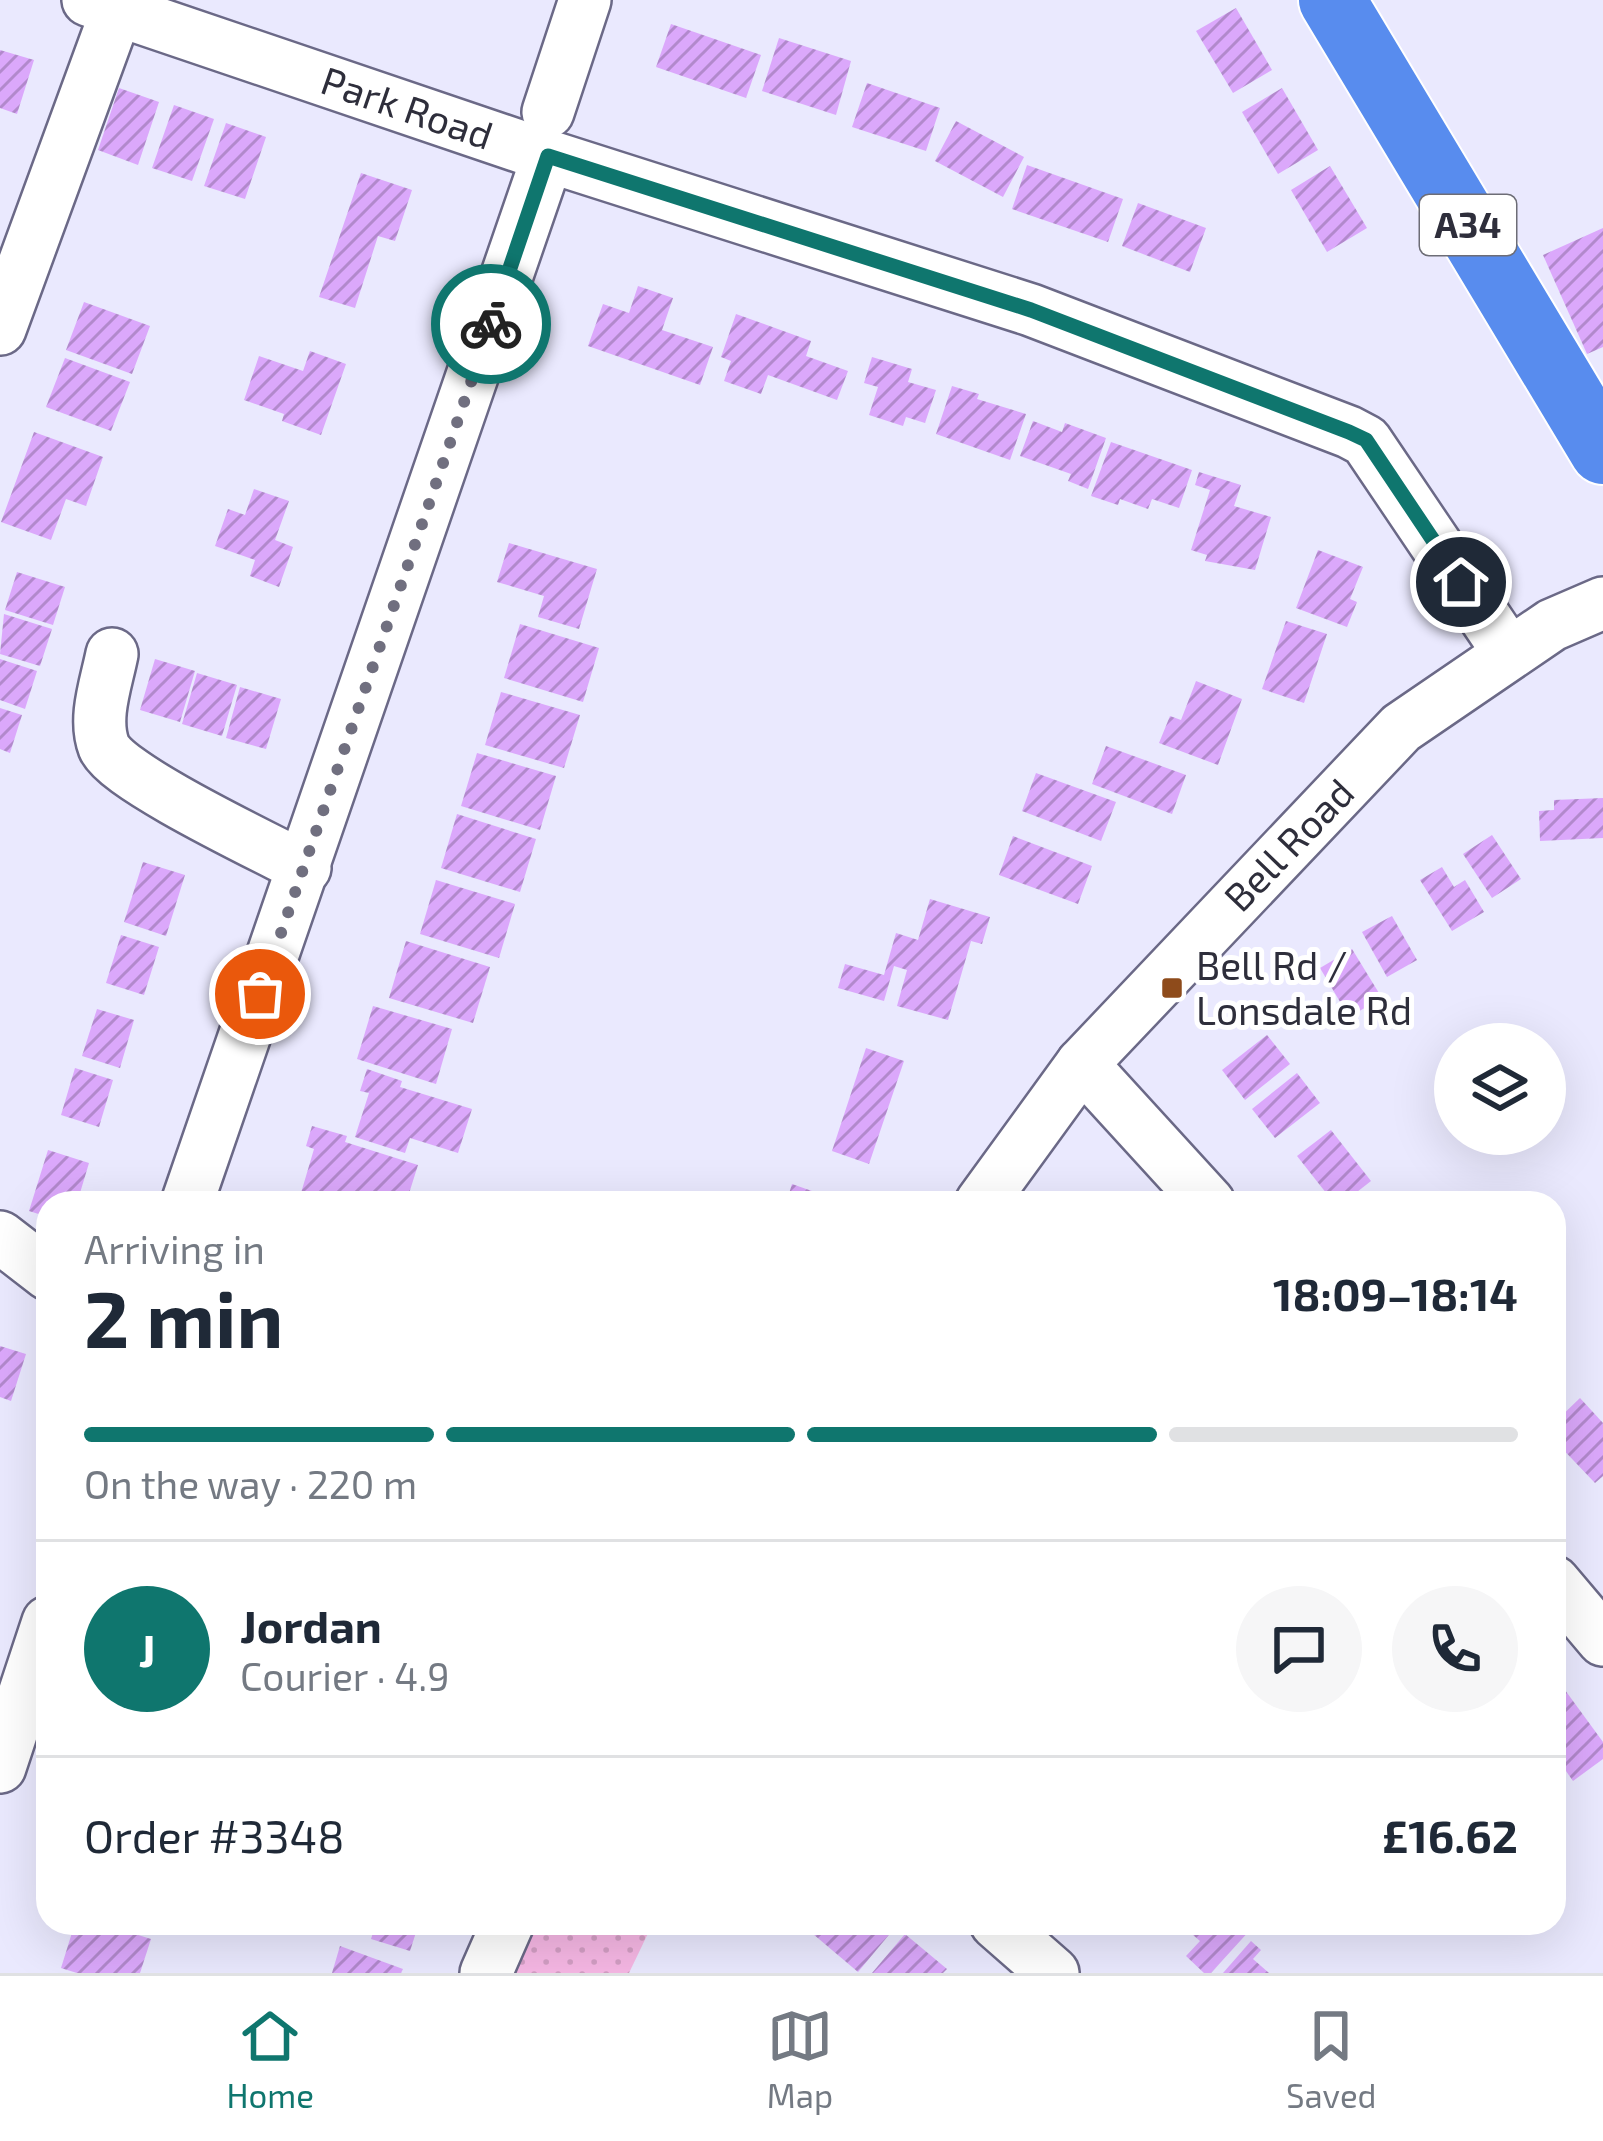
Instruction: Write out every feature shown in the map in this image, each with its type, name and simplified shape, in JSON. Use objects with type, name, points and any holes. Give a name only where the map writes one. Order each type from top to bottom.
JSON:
[{"type":"highway","name":"A34","points":[[1332,0],[1603,451]]},
{"type":"street","points":[[191,1191],[548,134],[585,0]]},
{"type":"street","points":[[0,328],[103,5]]},
{"type":"street","name":"Park Road","points":[[103,5],[548,134],[1031,310],[1366,440],[1509,653]]},
{"type":"street","name":"Bell Road","points":[[991,1191],[1082,1064],[1402,728],[1552,626],[1603,603]]},
{"type":"street","points":[[112,655],[99,722],[105,752],[138,778],[304,868]]},
{"type":"street","points":[[1082,1064],[1198,1191]]},
{"type":"street","points":[[0,1237],[36,1265]]},
{"type":"street","points":[[1566,1596],[1603,1640]]},
{"type":"street","points":[[0,1767],[36,1658]]},
{"type":"street","points":[[486,1973],[503,1935]]},
{"type":"street","points":[[1010,1935],[1053,1973]]},
{"type":"shaded area","points":[[522,1935],[647,1935],[629,1973],[505,1973]]},
{"type":"building","points":[[1236,8],[1272,70],[1233,93],[1196,31]]},
{"type":"building","points":[[671,24],[761,55],[746,98],[656,67]]},
{"type":"building","points":[[779,38],[851,61],[836,115],[762,91]]},
{"type":"building","points":[[0,50],[34,60],[17,114],[0,108]]},
{"type":"building","points":[[867,83],[940,108],[926,151],[852,127]]},
{"type":"building","points":[[119,88],[159,102],[138,165],[98,150]]},
{"type":"building","points":[[1282,88],[1318,150],[1278,174],[1242,112]]},
{"type":"building","points":[[174,105],[214,119],[192,181],[152,168]]},
{"type":"building","points":[[956,121],[1024,157],[1003,197],[935,161]]},
{"type":"building","points":[[226,123],[266,137],[245,199],[204,186]]},
{"type":"building","points":[[1027,165],[1123,199],[1108,242],[1012,209]]},
{"type":"building","points":[[1330,166],[1367,228],[1327,252],[1291,190]]},
{"type":"building","points":[[361,173],[412,190],[395,241],[378,236],[355,308],[319,297]]},
{"type":"building","points":[[1138,203],[1206,228],[1190,272],[1122,246]]},
{"type":"building","points":[[1603,228],[1603,347],[1587,354],[1543,255]]},
{"type":"building","points":[[638,286],[673,298],[662,330],[713,347],[700,385],[588,346],[603,304],[629,313]]},
{"type":"building","points":[[84,302],[150,326],[132,374],[66,350]]},
{"type":"building","points":[[736,314],[811,341],[806,356],[848,371],[837,400],[768,375],[761,394],[724,381],[731,361],[721,357]]},
{"type":"building","points":[[310,351],[346,364],[321,435],[282,421],[284,414],[244,400],[259,356],[303,371]]},
{"type":"building","points":[[872,357],[912,369],[908,382],[936,390],[925,423],[906,417],[903,426],[869,415],[878,387],[864,383]]},
{"type":"building","points":[[65,358],[130,382],[111,431],[46,407]]},
{"type":"building","points":[[952,386],[1026,414],[1010,460],[936,434]]},
{"type":"building","points":[[1033,421],[1062,432],[1065,423],[1106,438],[1088,489],[1068,481],[1071,474],[1020,456]]},
{"type":"building","points":[[34,432],[103,457],[86,506],[66,499],[51,540],[1,522]]},
{"type":"building","points":[[1111,442],[1192,470],[1179,508],[1152,499],[1148,509],[1120,499],[1118,505],[1091,496]]},
{"type":"building","points":[[1199,472],[1241,485],[1234,506],[1271,517],[1255,570],[1205,561],[1207,555],[1191,550],[1210,490],[1195,485]]},
{"type":"building","points":[[254,489],[289,501],[275,540],[293,547],[279,587],[250,576],[255,560],[215,546],[228,509],[245,515]]},
{"type":"building","points":[[509,543],[597,569],[579,629],[538,617],[544,596],[497,582]]},
{"type":"building","points":[[1318,550],[1363,567],[1350,599],[1357,602],[1347,627],[1296,608]]},
{"type":"building","points":[[17,572],[65,587],[53,625],[5,610]]},
{"type":"building","points":[[4,614],[52,629],[40,666],[0,654]]},
{"type":"building","points":[[1286,621],[1327,634],[1304,703],[1262,689]]},
{"type":"building","points":[[520,624],[599,648],[583,702],[504,678]]},
{"type":"building","points":[[0,659],[37,671],[25,709],[0,700]]},
{"type":"building","points":[[155,659],[195,671],[180,722],[140,710]]},
{"type":"building","points":[[197,673],[237,685],[222,736],[182,724]]},
{"type":"building","points":[[1196,681],[1242,699],[1218,765],[1159,743],[1170,716],[1181,720]]},
{"type":"building","points":[[240,687],[281,699],[266,749],[226,738]]},
{"type":"building","points":[[501,692],[580,715],[564,768],[485,745]]},
{"type":"building","points":[[0,708],[22,715],[10,753],[0,749]]},
{"type":"building","points":[[1106,746],[1186,775],[1172,814],[1092,784]]},
{"type":"building","points":[[477,753],[556,776],[540,830],[461,806]]},
{"type":"building","points":[[1036,773],[1116,802],[1101,841],[1022,811]]},
{"type":"building","points":[[1603,798],[1603,838],[1540,841],[1539,811],[1554,810],[1554,800]]},
{"type":"building","points":[[457,814],[536,839],[520,892],[441,868]]},
{"type":"building","points":[[1492,835],[1521,879],[1492,898],[1463,854]]},
{"type":"building","points":[[1013,836],[1092,866],[1078,904],[999,875]]},
{"type":"building","points":[[143,862],[185,875],[166,936],[124,922]]},
{"type":"building","points":[[1442,867],[1454,887],[1465,880],[1484,912],[1452,931],[1420,880]]},
{"type":"building","points":[[436,880],[515,904],[499,958],[420,934]]},
{"type":"building","points":[[930,899],[990,917],[982,944],[971,941],[948,1020],[897,1006],[907,970],[894,966],[884,1001],[838,988],[845,964],[884,975],[896,933],[918,940]]},
{"type":"building","points":[[1392,916],[1417,960],[1387,977],[1362,932]]},
{"type":"building","points":[[121,935],[159,947],[144,995],[106,983]]},
{"type":"building","points":[[406,941],[490,967],[473,1023],[389,998]]},
{"type":"building","points":[[1352,949],[1382,998],[1349,1017],[1320,968]]},
{"type":"building","points":[[373,1006],[452,1029],[436,1084],[357,1059]]},
{"type":"building","points":[[97,1009],[134,1020],[120,1068],[82,1056]]},
{"type":"building","points":[[1267,1035],[1290,1064],[1245,1100],[1222,1070]]},
{"type":"building","points":[[866,1048],[904,1061],[869,1164],[832,1151]]},
{"type":"building","points":[[75,1068],[113,1080],[99,1127],[61,1115]]},
{"type":"building","points":[[367,1069],[402,1081],[400,1087],[472,1109],[458,1153],[410,1138],[405,1153],[355,1137],[369,1093],[360,1091]]},
{"type":"building","points":[[1297,1073],[1320,1103],[1275,1138],[1252,1109]]},
{"type":"building","points":[[312,1126],[347,1136],[345,1142],[418,1165],[410,1191],[302,1191],[314,1149],[306,1146]]},
{"type":"building","points":[[1331,1130],[1371,1181],[1358,1191],[1325,1191],[1297,1156]]},
{"type":"building","points":[[48,1150],[89,1163],[81,1191],[36,1191],[36,1213],[29,1211]]},
{"type":"building","points":[[0,1346],[26,1354],[11,1401],[0,1397]]},
{"type":"building","points":[[1580,1398],[1603,1423],[1603,1476],[1595,1483],[1566,1453],[1566,1411]]},
{"type":"building","points":[[1566,1691],[1603,1742],[1603,1759],[1573,1781],[1566,1771]]},
{"type":"building","points":[[71,1935],[151,1939],[140,1973],[77,1973],[61,1968]]},
{"type":"building","points":[[372,1935],[415,1935],[410,1951],[371,1939]]},
{"type":"building","points":[[814,1935],[889,1935],[858,1972]]},
{"type":"building","points":[[904,1935],[947,1969],[943,1973],[872,1973]]},
{"type":"building","points":[[1193,1935],[1246,1935],[1211,1973],[1204,1973],[1186,1956],[1200,1941]]},
{"type":"building","points":[[1251,1941],[1261,1950],[1253,1959],[1269,1973],[1223,1973]]},
{"type":"building","points":[[340,1946],[403,1969],[401,1973],[332,1973]]},
{"type":"way so far","points":[[260,994],[491,324]]},
{"type":"place","name":"Bell Rd / Lonsdale Rd","points":[[1172,988]]},
{"type":"route","points":[[491,324],[548,156],[1031,310],[1349,432],[1366,440],[1461,582]]}]
